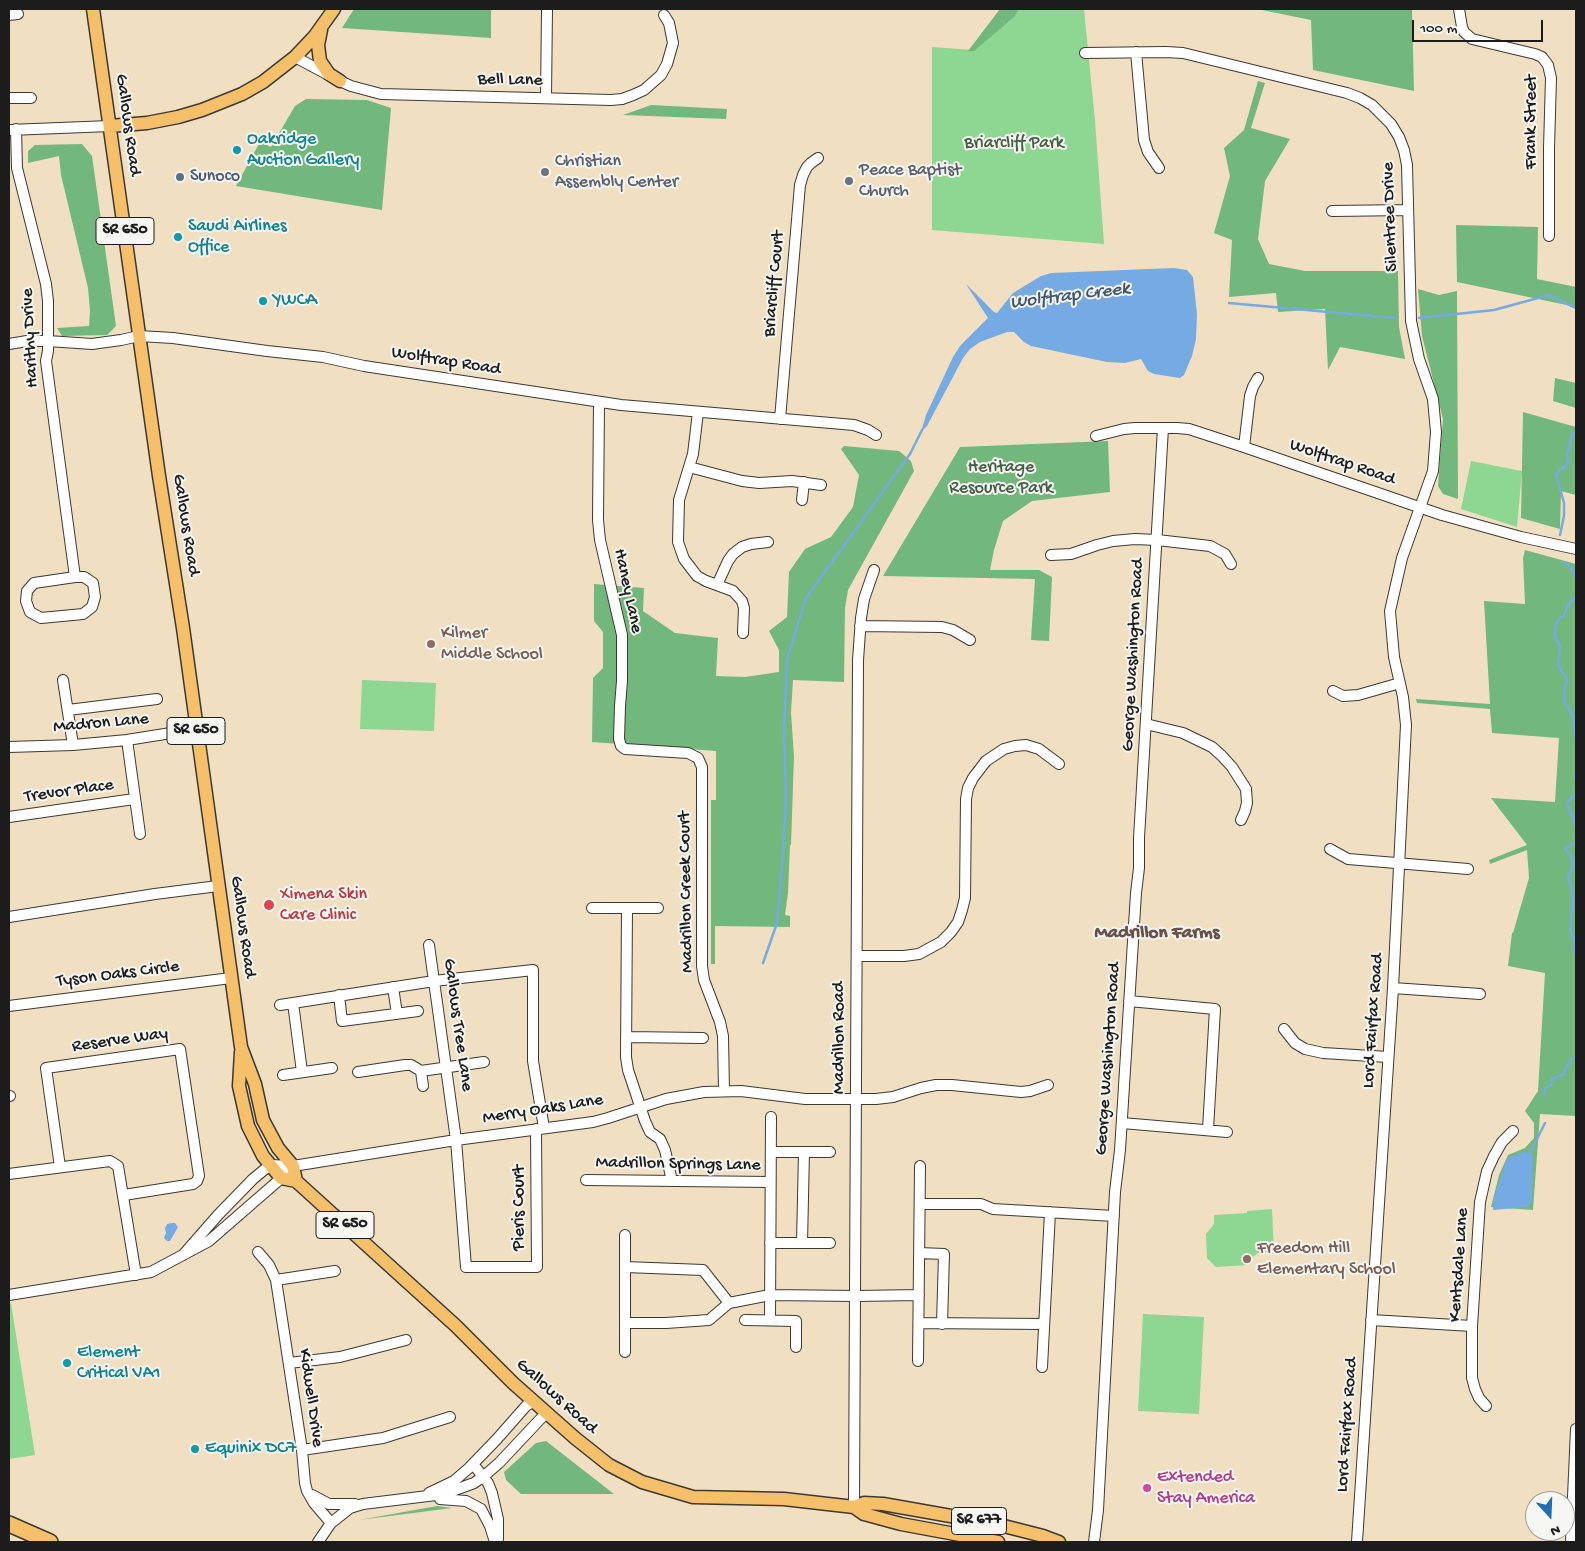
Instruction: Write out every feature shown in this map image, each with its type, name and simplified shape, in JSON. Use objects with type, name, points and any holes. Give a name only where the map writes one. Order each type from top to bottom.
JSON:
[{"type":"highway","points":[[9,1524],[50,1542]]},
{"type":"main road","name":"Gallows Road","points":[[93,9],[139,336],[183,628],[241,1047],[254,1084],[263,1120],[278,1148],[293,1166],[296,1181],[456,1326],[546,1413],[587,1449],[609,1465],[634,1479],[660,1489],[693,1497],[784,1499],[854,1507],[864,1503],[882,1504],[996,1524],[1059,1542]]},
{"type":"main road","points":[[110,126],[178,117],[216,105],[242,94],[264,82],[295,57],[322,28],[334,9]]},
{"type":"main road","points":[[322,28],[318,45],[320,60],[329,74],[340,81]]},
{"type":"main road","name":"Gallows Road","points":[[241,1047],[239,1086],[243,1109],[253,1139],[263,1156],[281,1178]]},
{"type":"main road","points":[[281,1178],[296,1181]]},
{"type":"main road","name":"Gallows Road","points":[[854,1507],[864,1514],[901,1524],[998,1542]]},
{"type":"street","points":[[546,98],[547,9]]},
{"type":"street","name":"Frank Street","points":[[1459,9],[1464,32],[1472,39],[1535,54],[1542,57],[1548,65],[1551,78],[1549,148],[1550,236]]},
{"type":"street","name":"Bell Lane","points":[[295,57],[351,86],[381,94],[622,99],[644,90],[661,75],[672,53],[672,33],[664,15]]},
{"type":"street","points":[[1136,52],[1144,140],[1148,152],[1159,168]]},
{"type":"street","name":"Silentree Drive","points":[[1085,53],[1166,52],[1195,55],[1347,93],[1360,98],[1382,114],[1399,137],[1407,165],[1411,321],[1419,359],[1433,399],[1436,432],[1433,471],[1427,491],[1419,507]]},
{"type":"street","points":[[9,98],[31,98]]},
{"type":"street","points":[[12,130],[110,126]]},
{"type":"street","name":"Harithy Drive","points":[[12,130],[17,168],[46,284],[48,302],[48,351],[46,361],[75,577]]},
{"type":"street","name":"Briarcliff Court","points":[[780,419],[800,185],[807,167],[818,158]]},
{"type":"street","points":[[1332,211],[1408,210]]},
{"type":"street","name":"Wolftrap Road","points":[[9,344],[28,341],[92,344],[139,336],[173,338],[267,352],[323,357],[364,366],[599,402],[854,426],[868,430],[876,435]]},
{"type":"street","points":[[1244,447],[1250,396],[1252,387],[1258,378]]},
{"type":"street","name":"Haney Lane","points":[[599,402],[598,520],[600,540],[622,635],[619,739],[621,746],[625,749],[688,753],[698,758],[702,767],[702,778]]},
{"type":"street","points":[[698,412],[693,454],[679,500],[678,530],[680,549],[689,568],[697,576],[732,591],[742,600],[744,608],[742,633]]},
{"type":"street","name":"Wolftrap Road","points":[[1096,436],[1124,429],[1163,428],[1189,430],[1419,507],[1521,537],[1576,550]]},
{"type":"street","name":"George Washington Road","points":[[1094,1542],[1098,1510],[1114,1216],[1139,868],[1139,838],[1163,428]]},
{"type":"street","points":[[690,467],[742,480],[759,482],[792,481],[821,486]]},
{"type":"street","points":[[802,500],[804,482]]},
{"type":"street","name":"Lord Fairfax Road","points":[[1357,1542],[1400,864],[1406,724],[1403,697],[1394,657],[1390,611],[1402,558],[1419,507]]},
{"type":"street","points":[[1051,555],[1071,554],[1113,541],[1157,540],[1210,546],[1225,554],[1232,564]]},
{"type":"street","points":[[717,586],[733,554],[751,544],[768,542]]},
{"type":"street","name":"Madrillon Road","points":[[854,1507],[858,660],[864,599],[874,570]]},
{"type":"street","points":[[84,576],[93,583],[95,597],[92,607],[82,614],[40,618],[30,612],[26,601],[27,591],[34,584],[75,577],[84,576]]},
{"type":"street","points":[[860,626],[942,627],[953,630],[970,640]]},
{"type":"street","points":[[63,680],[73,745]]},
{"type":"street","points":[[1333,691],[1343,696],[1358,695],[1400,683]]},
{"type":"street","points":[[68,710],[158,699]]},
{"type":"street","points":[[1146,724],[1183,733],[1198,739],[1212,747],[1222,756],[1232,767],[1246,790],[1247,803],[1241,820]]},
{"type":"street","name":"Madron Lane","points":[[9,747],[73,745],[127,740],[196,729]]},
{"type":"street","points":[[127,740],[140,834]]},
{"type":"street","points":[[856,956],[904,956],[919,954],[941,942],[958,922],[965,898],[966,800],[968,788],[986,761],[1004,749],[1026,745],[1039,749],[1059,764]]},
{"type":"street","name":"Madrillon Creek Court","points":[[702,778],[702,966],[704,980],[720,1022],[723,1036],[724,1091]]},
{"type":"street","name":"Trevor Place","points":[[9,817],[134,799]]},
{"type":"street","points":[[1330,849],[1348,859],[1468,869]]},
{"type":"street","points":[[9,917],[218,886]]},
{"type":"street","points":[[592,908],[658,908]]},
{"type":"street","points":[[627,908],[626,1057],[628,1070],[650,1132],[660,1139],[665,1150],[672,1181]]},
{"type":"street","name":"Gallows Tree Lane","points":[[429,945],[456,1140]]},
{"type":"street","points":[[280,1005],[434,981],[533,970],[533,1061],[540,1129]]},
{"type":"street","name":"Tyson Oaks Circle","points":[[9,1006],[231,978]]},
{"type":"street","points":[[393,987],[397,1014]]},
{"type":"street","points":[[1392,988],[1480,994]]},
{"type":"street","points":[[339,996],[342,1021],[418,1011]]},
{"type":"street","points":[[1129,1001],[1215,1009],[1208,1129]]},
{"type":"street","points":[[293,1003],[302,1072]]},
{"type":"street","points":[[1284,1029],[1295,1043],[1305,1049],[1323,1053],[1388,1057]]},
{"type":"street","points":[[626,1037],[704,1038]]},
{"type":"street","name":"Reserve Way","points":[[60,1167],[46,1068],[180,1049],[198,1176],[193,1184],[124,1195]]},
{"type":"street","points":[[358,1072],[405,1065],[411,1065],[421,1070],[484,1062]]},
{"type":"street","points":[[282,1075],[332,1068]]},
{"type":"street","points":[[421,1070],[423,1086]]},
{"type":"street","name":"Merry Oaks Lane","points":[[270,1165],[293,1166],[598,1120],[681,1095],[724,1091],[806,1099],[876,1099],[893,1097],[936,1085],[1021,1092],[1048,1085]]},
{"type":"street","points":[[770,1320],[771,1117]]},
{"type":"street","points":[[1122,1123],[1228,1132]]},
{"type":"street","name":"Pieris Court","points":[[456,1140],[466,1267],[537,1267],[540,1129]]},
{"type":"street","name":"Kentsdale Lane","points":[[1486,1406],[1479,1398],[1472,1378],[1472,1326],[1482,1188],[1494,1156],[1502,1142],[1513,1130]]},
{"type":"street","points":[[770,1152],[830,1152]]},
{"type":"street","points":[[802,1243],[804,1152]]},
{"type":"street","points":[[9,1174],[114,1162],[118,1166],[124,1195],[136,1275]]},
{"type":"street","points":[[183,1255],[218,1215],[270,1165]]},
{"type":"street","points":[[9,1295],[151,1272],[209,1241],[293,1166]]},
{"type":"street","points":[[918,1361],[920,1166]]},
{"type":"street","name":"Madrillon Springs Lane","points":[[586,1180],[770,1182]]},
{"type":"street","points":[[920,1204],[981,1204],[993,1209],[1114,1216]]},
{"type":"street","points":[[1042,1367],[1050,1212]]},
{"type":"street","points":[[625,1235],[625,1352]]},
{"type":"street","points":[[770,1244],[830,1243]]},
{"type":"street","name":"Kidwell Drive","points":[[258,1252],[269,1265],[276,1280],[307,1492],[331,1523]]},
{"type":"street","points":[[919,1253],[944,1254],[942,1324]]},
{"type":"street","points":[[625,1267],[703,1270],[729,1304]]},
{"type":"street","points":[[276,1280],[335,1271]]},
{"type":"street","points":[[625,1323],[708,1320],[729,1304],[770,1295],[919,1295]]},
{"type":"street","points":[[745,1320],[796,1321],[796,1347]]},
{"type":"street","points":[[1371,1320],[1472,1326]]},
{"type":"street","points":[[919,1324],[1044,1324]]},
{"type":"street","points":[[289,1363],[340,1358],[406,1340]]},
{"type":"street","points":[[419,1498],[454,1481],[473,1464],[526,1406],[534,1402]]},
{"type":"street","points":[[307,1492],[328,1504],[363,1504],[419,1498],[452,1492],[474,1483],[484,1476],[499,1463],[546,1413]]},
{"type":"street","points":[[302,1450],[383,1438],[450,1417]]},
{"type":"street","points":[[1571,1542],[1576,1429]]},
{"type":"street","points":[[473,1464],[488,1483],[496,1506],[498,1519],[496,1542]]},
{"type":"street","points":[[419,1498],[460,1500],[474,1504],[481,1509],[487,1518],[496,1542]]},
{"type":"street","points":[[318,1542],[331,1523],[350,1508],[363,1504]]},
{"type":"green space","points":[[354,9],[491,9],[491,38],[342,28]]},
{"type":"green space","points":[[1000,9],[1019,9],[1014,17],[974,51],[968,51]]},
{"type":"green space","name":"Briarcliff Park","points":[[1018,9],[1084,9],[1104,244],[932,230],[932,47],[973,50]]},
{"type":"green space","points":[[1257,9],[1412,9],[1414,91],[1313,70],[1311,20]]},
{"type":"green space","points":[[1258,81],[1265,83],[1251,128],[1290,139],[1265,181],[1258,239],[1269,264],[1305,271],[1398,271],[1399,327],[1405,359],[1340,347],[1328,370],[1325,309],[1278,312],[1276,293],[1229,297],[1232,240],[1214,233],[1230,176],[1224,148],[1244,130]]},
{"type":"green space","points":[[306,99],[367,100],[391,108],[382,210],[236,186],[260,142],[271,147],[295,106]]},
{"type":"green space","points":[[651,105],[727,109],[726,119],[623,115]]},
{"type":"green space","points":[[82,144],[92,156],[116,326],[107,335],[62,336],[57,328],[89,326],[88,288],[61,175],[59,156],[28,163],[28,151],[35,145]]},
{"type":"green space","points":[[1456,225],[1538,227],[1537,279],[1576,287],[1576,307],[1457,282]]},
{"type":"green space","points":[[1418,289],[1439,295],[1457,291],[1458,499],[1443,494],[1438,486],[1443,419],[1422,336]]},
{"type":"green space","points":[[1555,378],[1576,383],[1576,408],[1553,401]]},
{"type":"green space","points":[[1523,412],[1576,427],[1576,495],[1561,491],[1560,529],[1521,518]]},
{"type":"green space","name":"Heritage Resource Park","points":[[1108,441],[1110,492],[1032,501],[1003,521],[994,550],[990,570],[1039,570],[1052,577],[1049,641],[1031,640],[1035,579],[883,576],[960,447]]},
{"type":"green space","points":[[844,446],[899,451],[911,461],[914,471],[848,590],[845,608],[844,682],[793,680],[791,712],[794,757],[791,845],[785,915],[790,916],[790,927],[715,926],[715,964],[711,964],[711,800],[716,800],[716,751],[592,742],[593,678],[603,668],[603,632],[594,621],[594,584],[644,588],[643,611],[675,633],[718,638],[716,676],[745,677],[779,672],[779,650],[769,631],[787,617],[789,572],[805,549],[831,537],[853,507],[859,475],[841,449]]},
{"type":"green space","points":[[1471,461],[1522,471],[1517,527],[1461,509]]},
{"type":"green space","points":[[1525,550],[1576,564],[1576,1116],[1540,1114],[1533,1210],[1491,1207],[1499,1175],[1508,1155],[1525,1148],[1534,1138],[1534,1123],[1525,1111],[1538,1091],[1545,973],[1508,966],[1512,933],[1529,878],[1527,850],[1490,864],[1489,860],[1527,845],[1491,798],[1555,802],[1559,738],[1492,733],[1490,709],[1417,703],[1416,699],[1490,704],[1484,601],[1525,604],[1523,558]]},
{"type":"green space","points":[[362,680],[436,683],[434,731],[360,729]]},
{"type":"green space","points":[[1272,1209],[1274,1253],[1258,1253],[1248,1261],[1248,1265],[1216,1267],[1207,1258],[1206,1234],[1214,1224],[1214,1215]]},
{"type":"green space","points":[[11,1303],[35,1455],[9,1459],[9,1304]]},
{"type":"green space","points":[[1143,1314],[1204,1317],[1199,1414],[1138,1411]]},
{"type":"green space","points":[[546,1441],[614,1494],[521,1494],[506,1480],[504,1472],[536,1443]]},
{"type":"green space","points":[[437,1506],[452,1508],[359,1520]]},
{"type":"water","points":[[1174,268],[1187,270],[1193,277],[1197,314],[1196,339],[1192,356],[1184,375],[1180,378],[1154,374],[1148,371],[1141,359],[1125,363],[1107,362],[1031,346],[1014,332],[1007,332],[980,342],[970,349],[963,358],[927,426],[921,432],[926,415],[953,357],[960,346],[988,318],[966,284],[997,313],[1013,293],[1041,276],[1051,273]]},
{"type":"water","points":[[1523,1152],[1532,1153],[1533,1158],[1532,1202],[1527,1207],[1493,1210],[1494,1196],[1507,1158]]},
{"type":"water","points":[[175,1223],[178,1227],[170,1241],[167,1241],[164,1238],[165,1228],[167,1224]]},
{"type":"waterway","name":"Wolftrap Creek","points":[[1419,318],[1494,310],[1549,295],[1576,308]]},
{"type":"waterway","name":"Wolftrap Creek","points":[[1229,303],[1395,318]]},
{"type":"waterway","points":[[763,963],[777,923],[782,866],[786,800],[784,729],[787,659],[806,598],[910,454],[922,430]]},
{"type":"waterway","points":[[1560,535],[1564,516],[1564,503],[1556,474],[1568,463],[1567,454],[1572,435],[1576,431]]},
{"type":"waterway","points":[[1563,562],[1569,565],[1576,577]]},
{"type":"waterway","points":[[1576,597],[1568,605],[1564,615],[1558,620],[1555,627],[1555,636],[1560,647],[1558,665],[1567,680],[1564,690],[1565,703],[1573,716],[1576,745]]},
{"type":"waterway","points":[[1576,772],[1576,781]]},
{"type":"waterway","points":[[1576,793],[1567,802],[1576,829]]},
{"type":"waterway","points":[[1576,842],[1565,849],[1572,857],[1573,866],[1568,877],[1573,899],[1570,929],[1575,943],[1576,955]]},
{"type":"waterway","points":[[1544,1096],[1545,1088],[1551,1085],[1552,1079],[1563,1075],[1570,1060],[1576,1057]]},
{"type":"waterway","points":[[1528,1154],[1545,1123]]},
{"type":"place","name":"Oakridge Auction Gallery","points":[[237,150]]},
{"type":"place","name":"Christian Assembly Center","points":[[545,172]]},
{"type":"place","name":"Sunoco","points":[[180,177]]},
{"type":"place","name":"Peace Baptist Church","points":[[849,181]]},
{"type":"place","name":"Saudi Airlines Office","points":[[178,237]]},
{"type":"place","name":"YWCA","points":[[263,301]]},
{"type":"place","name":"Kilmer Middle School","points":[[431,644]]},
{"type":"place","name":"Ximena Skin Care Clinic","points":[[269,905]]},
{"type":"place","name":"Freedom Hill Elementary School","points":[[1247,1259]]},
{"type":"place","name":"Element Critical VA1","points":[[67,1363]]},
{"type":"place","name":"Equinix DC7","points":[[195,1449]]},
{"type":"place","name":"Extended Stay America","points":[[1147,1488]]},
{"type":"district","name":"Madrillon Farms","points":[[1157,934]]}]
